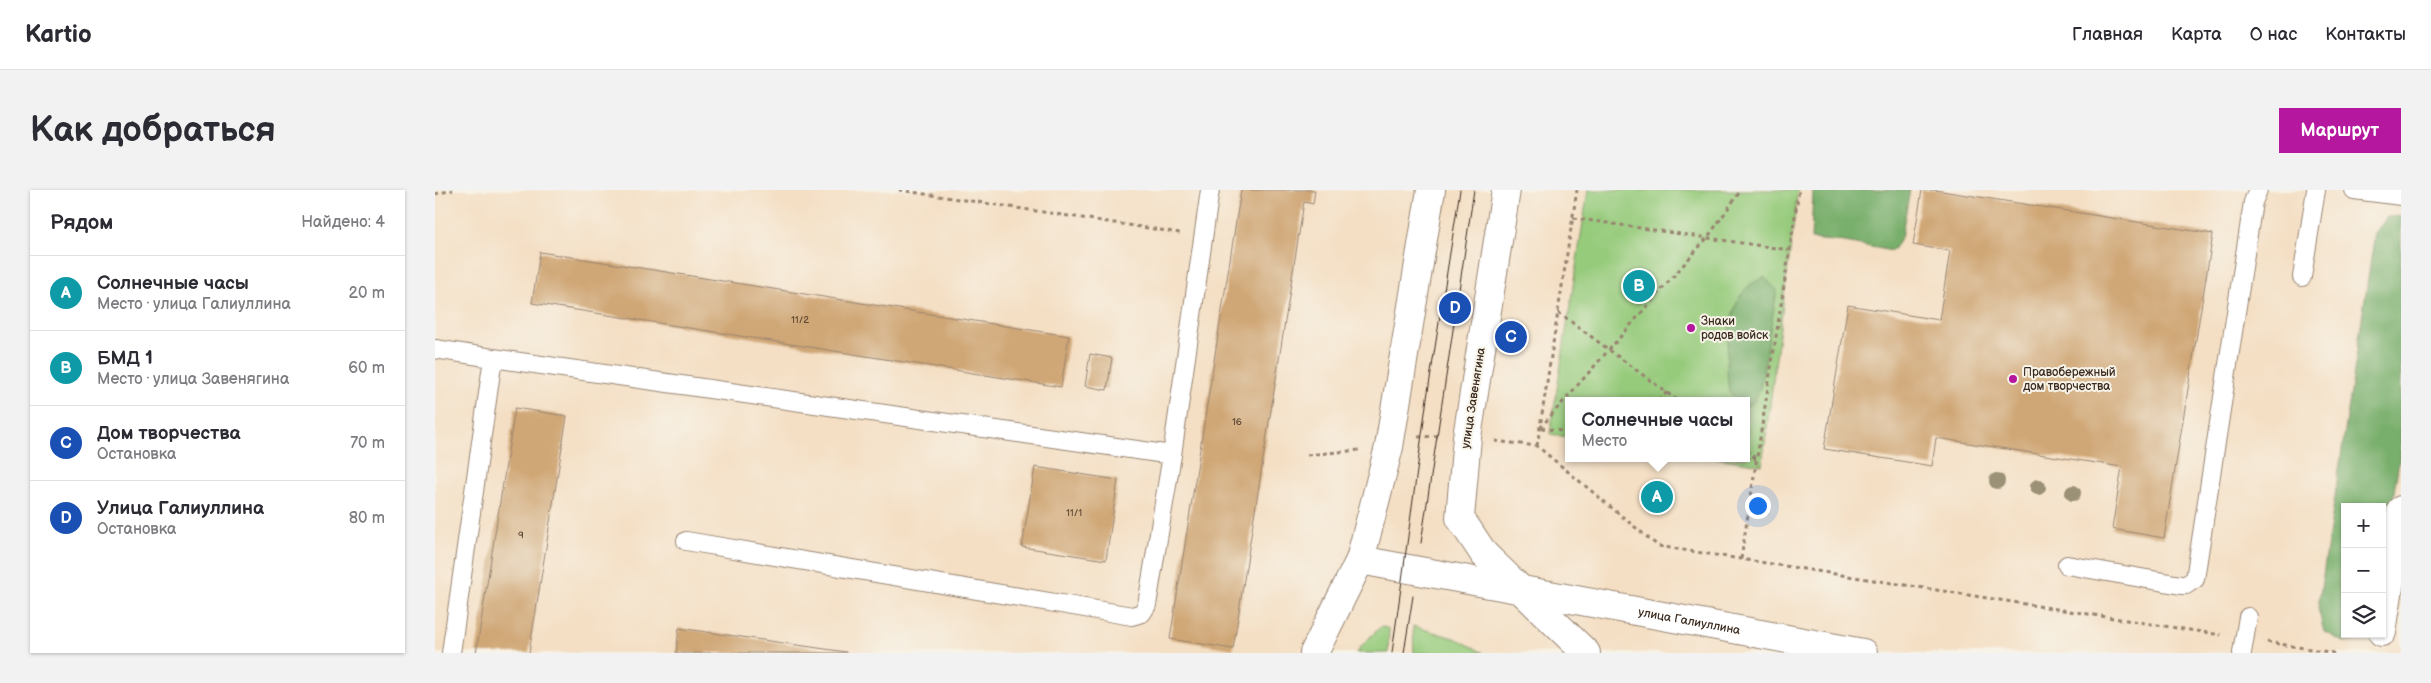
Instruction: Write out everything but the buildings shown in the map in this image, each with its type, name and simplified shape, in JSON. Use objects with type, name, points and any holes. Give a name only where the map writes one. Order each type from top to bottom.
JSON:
[{"type":"main road","points":[[1314,653],[1360,560],[1389,447],[1431,190]]},
{"type":"main road","name":"улица Завенягина","points":[[1506,190],[1467,437],[1460,518],[1484,554],[1516,587]]},
{"type":"main road","points":[[2386,607],[2401,510]]},
{"type":"main road","name":"улица Галиуллина","points":[[1360,560],[1516,587],[1863,653]]},
{"type":"main road","points":[[1516,587],[1586,653]]},
{"type":"main road","points":[[2379,653],[2381,638]]},
{"type":"lane","points":[[686,541],[1137,616],[1145,610],[1147,605],[1172,455],[1210,190]]},
{"type":"lane","points":[[2067,565],[2181,585],[2186,585],[2195,579],[2253,202],[2258,190]]},
{"type":"lane","points":[[2302,277],[2316,190]]},
{"type":"lane","points":[[2354,190],[2401,196]]},
{"type":"lane","points":[[435,350],[1172,455]]},
{"type":"lane","points":[[451,653],[493,358]]},
{"type":"lane","points":[[2243,646],[2248,617]]},
{"type":"path","points":[[435,194],[453,190]]},
{"type":"path","points":[[899,190],[1203,236]]},
{"type":"path","points":[[1537,446],[1577,190]]},
{"type":"path","points":[[1567,397],[1708,237],[1741,190]]},
{"type":"path","points":[[1741,559],[1799,190]]},
{"type":"path","points":[[1573,218],[1789,250]]},
{"type":"path","points":[[1559,312],[1673,397]]},
{"type":"path","points":[[1663,397],[1667,392]]},
{"type":"path","points":[[1540,428],[1565,399]]},
{"type":"path","points":[[1540,428],[1565,432]]},
{"type":"path","points":[[1307,455],[1389,447],[1422,436],[1467,437],[1537,446],[1658,546],[2243,646],[2335,653]]},
{"type":"path","points":[[1750,454],[1757,460]]},
{"type":"path","points":[[1750,459],[1757,460]]},
{"type":"green space","points":[[1588,190],[1798,190],[1762,465],[1742,462],[1750,462],[1750,397],[1565,397],[1565,436],[1550,434]]},
{"type":"green space","points":[[1813,190],[1910,190],[1901,238],[1892,251],[1845,242],[1811,239]]},
{"type":"green space","points":[[2401,216],[2401,449],[2386,541],[2386,503],[2341,503],[2341,638],[2365,638],[2344,642],[2324,632],[2318,608],[2375,233],[2387,217]]},
{"type":"green space","points":[[1764,277],[1777,290],[1760,389],[1754,402],[1750,404],[1750,397],[1734,397],[1729,392],[1727,351],[1731,320],[1742,294],[1750,285]]},
{"type":"green space","points":[[1381,626],[1389,629],[1388,653],[1357,653],[1361,646]]},
{"type":"green space","points":[[1413,626],[1457,639],[1484,653],[1414,653]]},
{"type":"tram line","points":[[1392,653],[1427,398],[1460,190]]},
{"type":"tram line","points":[[1421,543],[1474,190]]},
{"type":"tram line","points":[[1404,653],[1413,596]]},
{"type":"place","name":"БМД 1","points":[[1639,286]]},
{"type":"place","name":"Улица Галиуллина","points":[[1455,308]]},
{"type":"place","name":"Знаки родов войск","points":[[1691,328]]},
{"type":"place","name":"Дом творчества","points":[[1511,337]]},
{"type":"place","name":"Правобережный дом творчества","points":[[2013,379]]},
{"type":"place","name":"Солнечные часы","points":[[1657,497]]}]
